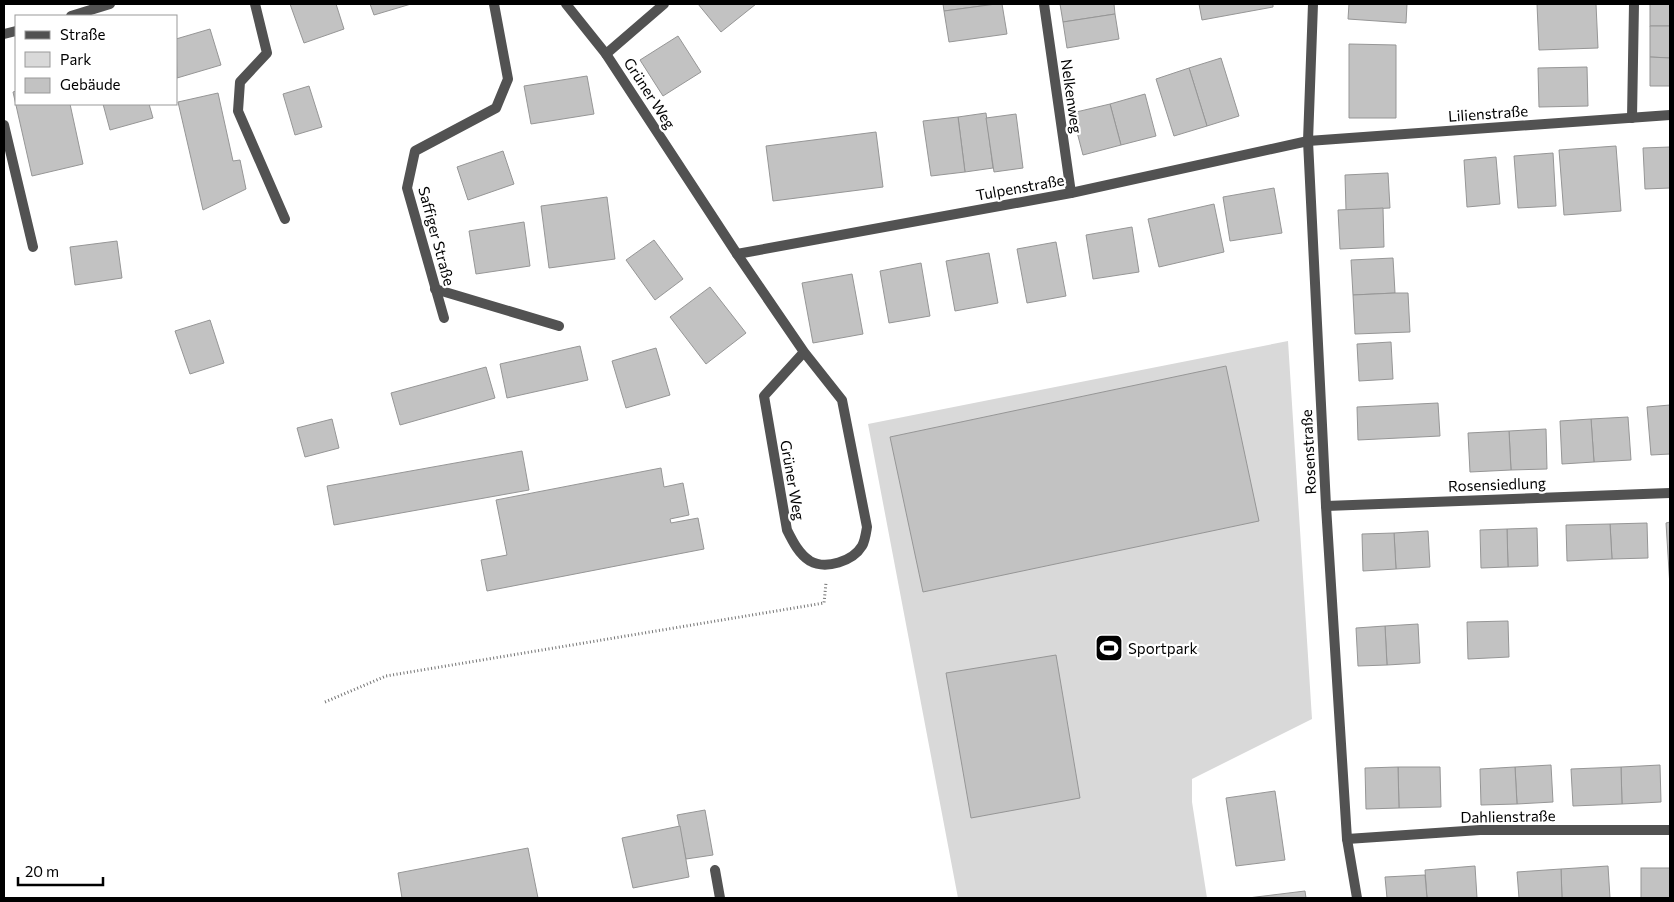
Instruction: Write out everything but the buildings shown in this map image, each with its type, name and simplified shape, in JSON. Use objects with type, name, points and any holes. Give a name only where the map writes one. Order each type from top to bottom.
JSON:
[{"type":"street","points":[[73,15],[110,4]]},
{"type":"street","points":[[255,4],[267,53],[240,82],[238,112],[285,219]]},
{"type":"street","name":"Saffiger Straße","points":[[444,318],[406,188],[415,151],[496,108],[508,79],[494,4]]},
{"type":"street","name":"Grüner Weg","points":[[566,4],[606,54],[737,254],[804,352],[842,400],[867,527],[862,546],[850,559],[828,564],[811,562],[795,547],[787,530],[764,396],[804,352]]},
{"type":"street","points":[[606,54],[664,4]]},
{"type":"street","name":"Nelkenweg","points":[[1044,4],[1071,193]]},
{"type":"street","name":"Rosenstraße","points":[[1313,4],[1308,141],[1326,506],[1347,839],[1357,898]]},
{"type":"street","points":[[1632,118],[1634,4]]},
{"type":"street","name":"Lilienstraße","points":[[1308,141],[1670,115]]},
{"type":"street","points":[[4,125],[33,247]]},
{"type":"street","name":"Tulpenstraße","points":[[737,254],[1071,193],[1308,141]]},
{"type":"street","points":[[435,289],[559,326]]},
{"type":"street","name":"Rosensiedlung","points":[[1326,506],[1670,493]]},
{"type":"street","name":"Dahlienstraße","points":[[1347,839],[1480,830],[1670,830]]},
{"type":"street","points":[[714,870],[720,898]]},
{"type":"path","points":[[325,702],[386,676],[824,603],[828,564]]},
{"type":"green space","name":"Sportpark","points":[[1288,341],[1312,719],[1192,779],[1192,802],[1207,898],[958,898],[868,424]]},
{"type":"place","name":"Sportpark","points":[[1109,648]]}]
